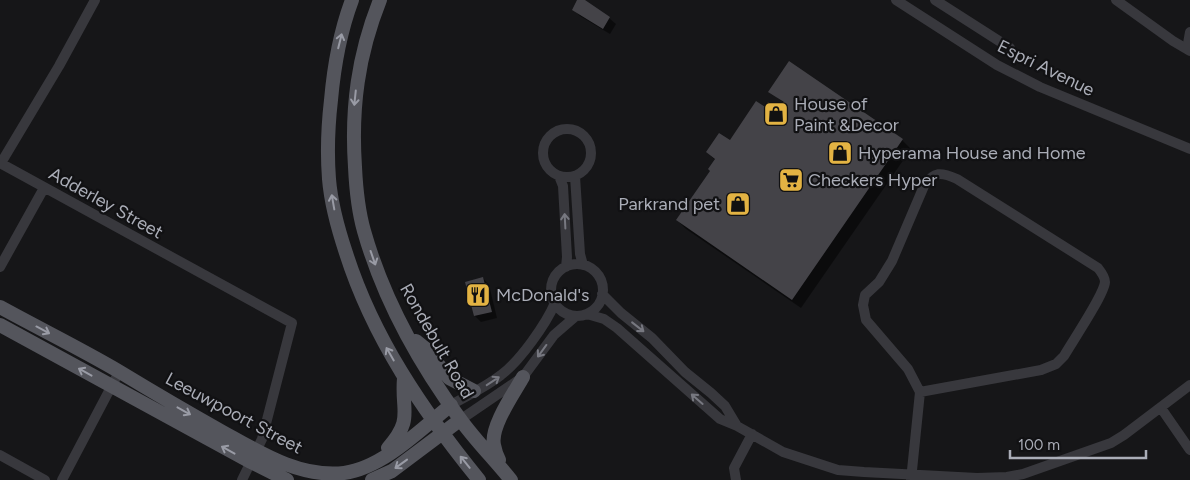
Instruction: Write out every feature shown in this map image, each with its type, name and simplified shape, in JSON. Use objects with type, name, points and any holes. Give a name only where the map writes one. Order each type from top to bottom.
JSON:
[{"type":"main road","points":[[352,0],[338,45],[328,121],[329,180],[339,234],[354,278],[373,321],[404,378],[442,434],[479,480]]},
{"type":"main road","name":"Rondebult Road","points":[[380,0],[371,22],[356,86],[353,119],[357,191],[364,229],[375,264],[394,309],[429,372],[460,420],[507,475]]},
{"type":"main road","name":"Leeuwpoort Street","points":[[0,307],[119,372],[172,404],[287,480]]},
{"type":"main road","name":"Leeuwpoort Street","points":[[0,325],[111,386],[254,457],[302,470],[320,473],[348,472],[361,469],[378,461],[451,405]]},
{"type":"main road","points":[[409,337],[426,349],[449,378],[474,391]]},
{"type":"main road","points":[[507,475],[494,445],[494,438],[498,422],[523,377]]},
{"type":"main road","points":[[378,461],[399,435],[403,427],[406,410],[404,378]]},
{"type":"main road","points":[[372,480],[392,470],[460,420]]},
{"type":"street","points":[[0,163],[59,66],[95,0]]},
{"type":"street","name":"Espri Avenue","points":[[896,0],[997,65],[1033,84],[1190,149]]},
{"type":"street","name":"Espri Avenue","points":[[935,0],[1010,48]]},
{"type":"street","points":[[1120,1],[1173,41],[1189,50],[1190,32]]},
{"type":"street","points":[[570,129],[580,132],[585,136],[592,150],[588,166],[575,176],[559,176],[547,166],[543,150],[550,135],[560,130],[570,129]]},
{"type":"street","name":"Adderley Street","points":[[0,163],[292,323],[265,430],[254,457]]},
{"type":"street","points":[[912,477],[920,392],[908,369],[866,320],[863,305],[865,295],[879,282],[892,262],[924,186],[929,178],[940,174],[956,179],[1098,268],[1105,280],[1099,296],[1064,356],[1056,364],[1041,370],[920,392]]},
{"type":"street","points":[[559,176],[563,186],[566,267]]},
{"type":"street","points":[[575,176],[580,254],[583,265],[597,275],[602,285],[602,294],[596,307],[587,314]]},
{"type":"street","points":[[0,267],[44,188]]},
{"type":"street","points":[[583,265],[566,267],[557,274],[551,284],[551,295],[554,303],[565,313],[576,316],[587,314],[604,319],[617,328],[720,419],[737,426],[782,452],[838,470],[912,477],[977,478],[1024,474],[1111,443],[1190,385]]},
{"type":"street","points":[[602,294],[621,314],[652,338],[685,372],[725,406],[737,426]]},
{"type":"street","points":[[451,405],[490,384],[504,373],[546,323],[554,303]]},
{"type":"street","points":[[460,420],[523,377],[554,335],[576,316]]},
{"type":"street","points":[[62,480],[119,372]]},
{"type":"street","points":[[1161,408],[1190,450]]},
{"type":"street","points":[[736,480],[734,468],[752,434]]},
{"type":"street","points":[[0,455],[46,480]]},
{"type":"street","points":[[242,480],[254,457]]},
{"type":"building","points":[[577,0],[585,0],[610,17],[603,29],[572,10]]},
{"type":"building","points":[[789,61],[903,139],[792,300],[676,220],[710,171],[708,169],[715,159],[706,152],[719,133],[730,140],[756,101],[776,114],[784,102],[768,92]]},
{"type":"building","points":[[483,277],[492,312],[474,316],[465,282]]},
{"type":"place","name":"House of Paint &Decor","points":[[776,114]]},
{"type":"place","name":"Hyperama House and Home","points":[[840,153]]},
{"type":"place","name":"Checkers Hyper","points":[[791,180]]},
{"type":"place","name":"Parkrand pet","points":[[738,204]]},
{"type":"place","name":"McDonald's","points":[[478,295]]}]
